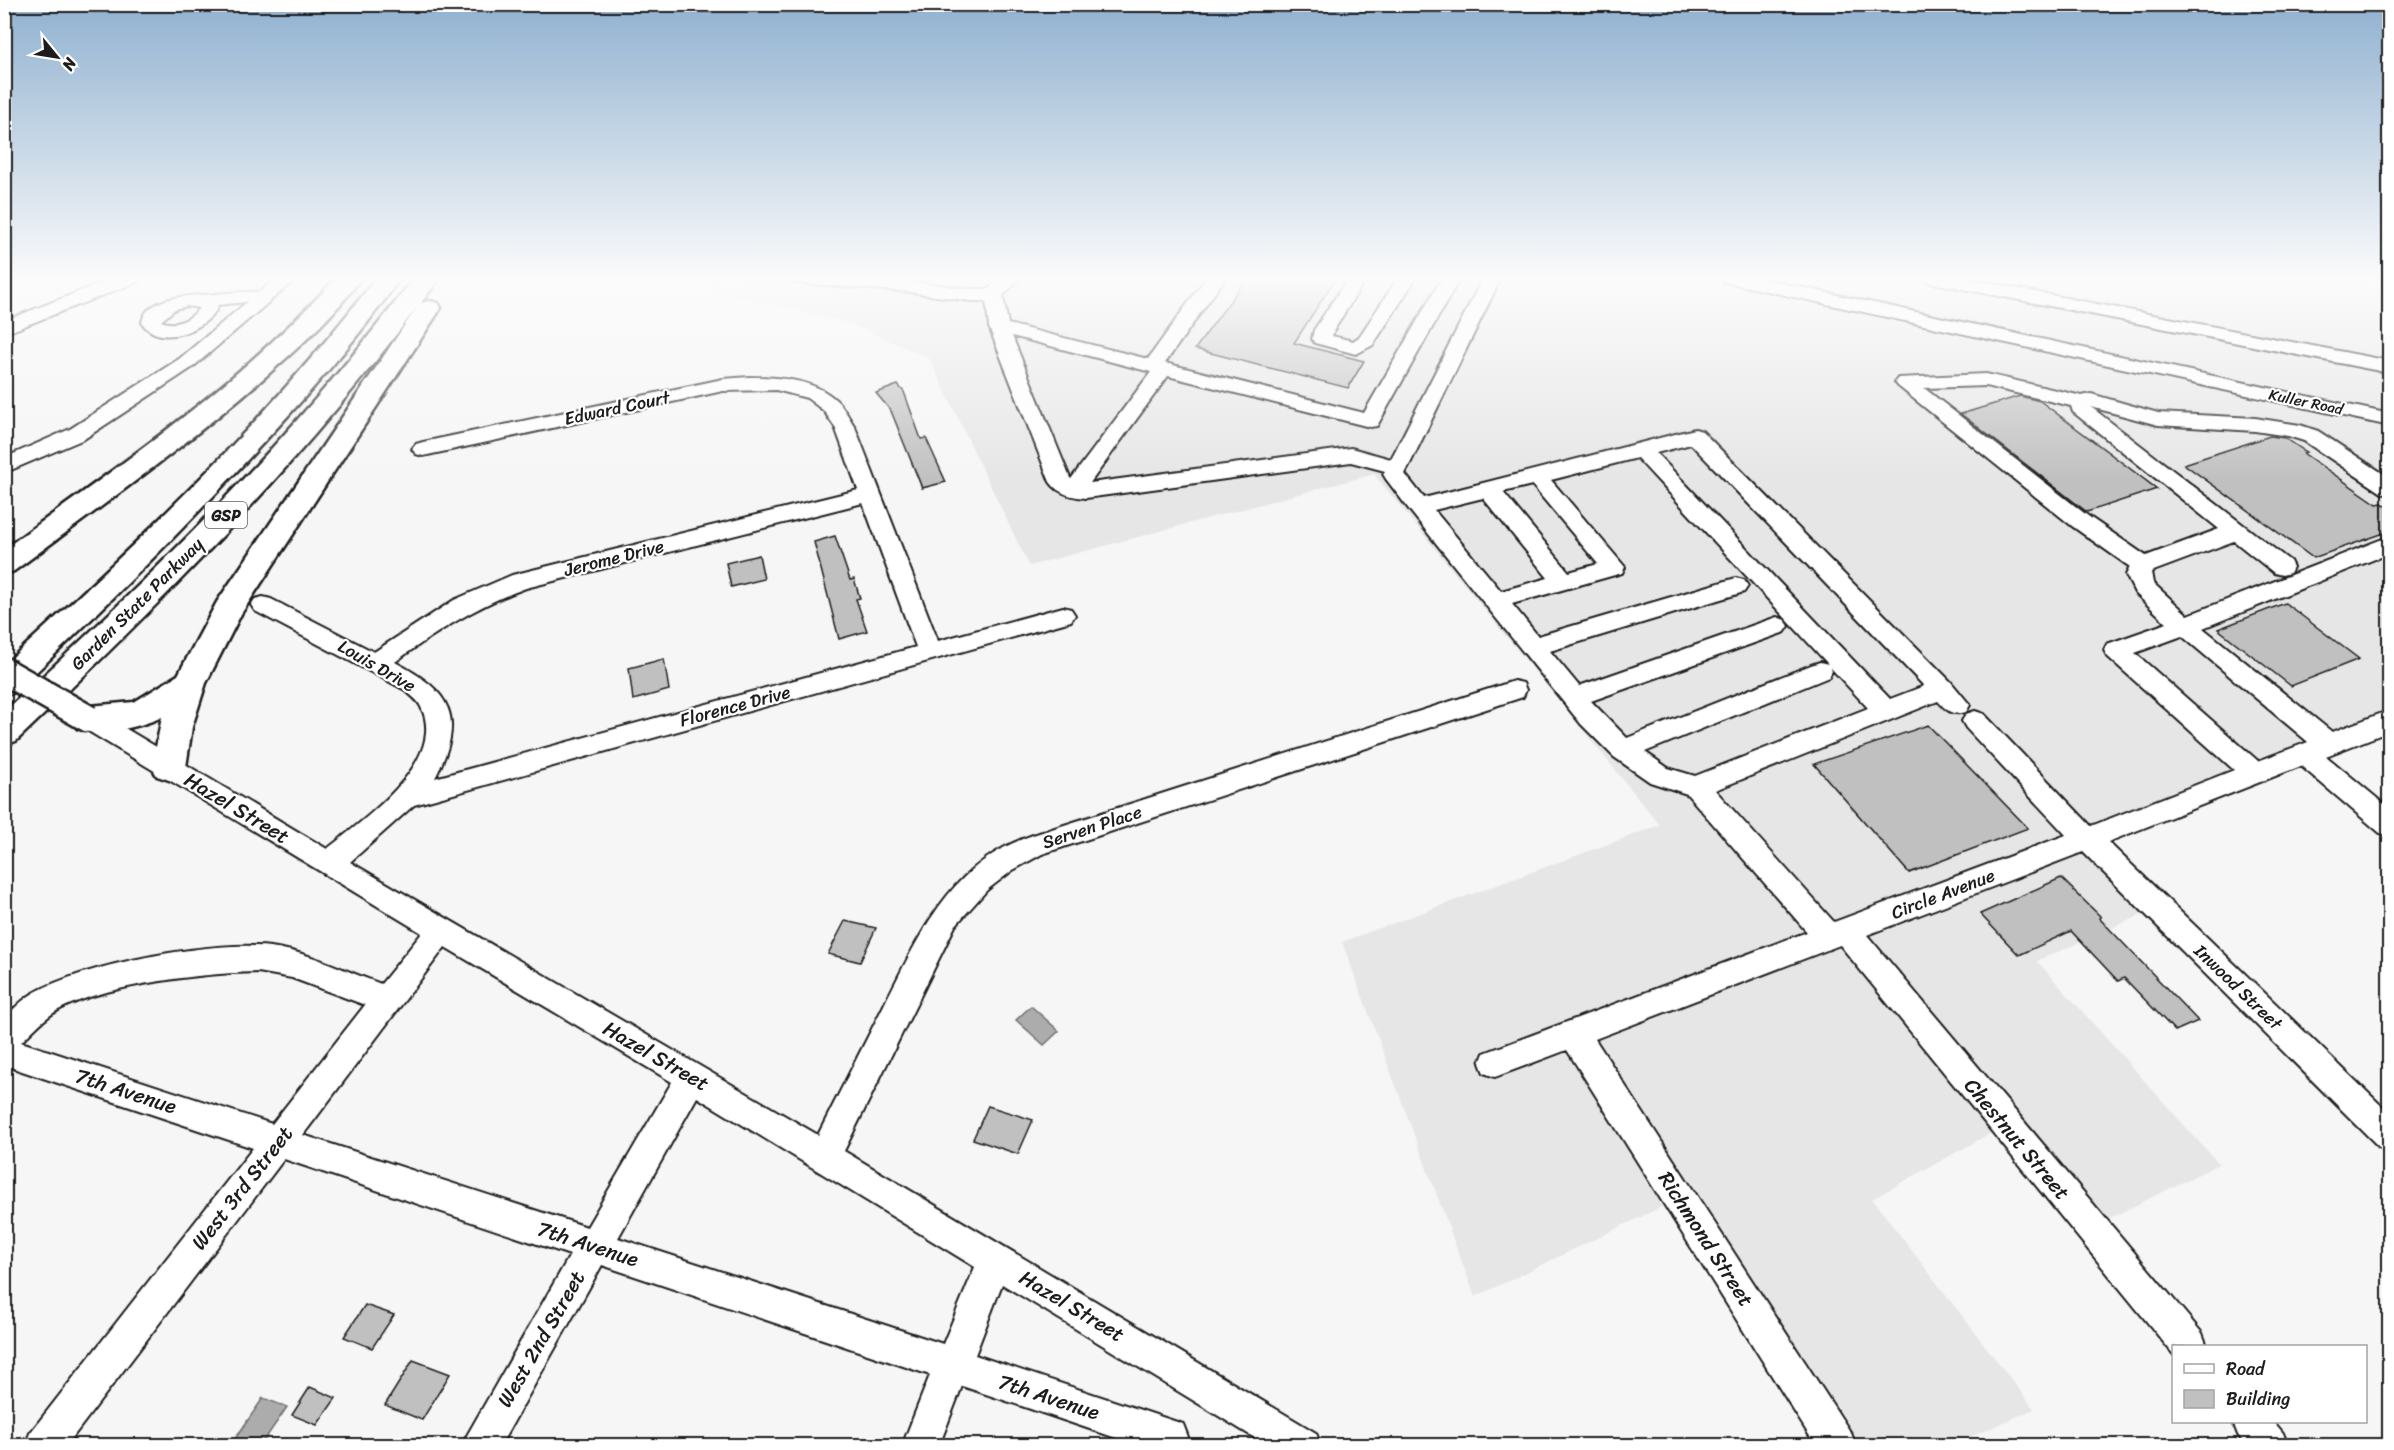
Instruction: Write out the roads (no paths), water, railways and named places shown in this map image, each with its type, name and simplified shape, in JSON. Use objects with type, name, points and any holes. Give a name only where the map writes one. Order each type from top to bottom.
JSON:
[{"type":"highway","points":[[4,564],[156,450],[255,371],[282,346]]},
{"type":"highway","name":"Garden State Parkway","points":[[4,684],[154,541],[235,458],[335,346]]},
{"type":"highway","name":"Garden State Parkway","points":[[4,732],[150,592],[248,492],[329,402],[373,346]]},
{"type":"highway","points":[[169,767],[175,727],[190,683],[228,609],[403,346]]},
{"type":"highway","points":[[4,556],[48,531]]},
{"type":"highway","points":[[89,719],[130,718],[158,707],[190,683]]},
{"type":"street","points":[[4,466],[77,434],[186,363],[208,346]]},
{"type":"street","points":[[1006,346],[1061,482],[1074,490],[1086,491],[1351,455],[1397,468]]},
{"type":"street","points":[[1073,346],[1370,421]]},
{"type":"street","points":[[1074,490],[1172,346]]},
{"type":"street","points":[[1351,455],[1413,346]]},
{"type":"street","points":[[1458,346],[1394,474],[1574,697],[1623,750],[1659,774],[1696,787],[1886,711],[1958,705]]},
{"type":"street","name":"Kuller Road","points":[[2045,346],[2390,420]]},
{"type":"street","points":[[2280,346],[2390,367]]},
{"type":"street","points":[[2083,403],[1986,380],[1905,382],[2080,521],[2145,566]]},
{"type":"street","name":"Edward Court","points":[[423,449],[713,387],[769,383],[788,386],[814,396],[825,402],[835,412],[845,428],[930,652]]},
{"type":"street","points":[[2282,567],[2079,408],[2083,403],[2091,400],[2158,419],[2221,422],[2296,430],[2311,436],[2390,488]]},
{"type":"street","name":"Inwood Street","points":[[1642,450],[1695,436],[2087,839],[2390,1136]]},
{"type":"street","points":[[1419,507],[1642,450],[1886,711]]},
{"type":"street","points":[[1495,601],[1614,567],[1538,477]]},
{"type":"street","points":[[1488,489],[1564,581]]},
{"type":"street","name":"Jerome Drive","points":[[376,663],[445,614],[491,591],[520,581],[870,494]]},
{"type":"street","points":[[2237,531],[2145,566],[2138,575],[2144,587],[2316,749],[2390,825]]},
{"type":"street","points":[[2254,773],[2116,650],[2185,626],[2390,544]]},
{"type":"street","points":[[1532,646],[1736,586]]},
{"type":"street","name":"Louis Drive","points":[[262,605],[414,684],[433,703],[438,716],[439,744],[424,772],[407,796],[329,864]]},
{"type":"street","name":"Florence Drive","points":[[407,796],[1063,615]]},
{"type":"street","points":[[1574,697],[1777,626]]},
{"type":"street","name":"Hazel Street","points":[[4,671],[89,719],[329,864],[692,1077],[1304,1446]]},
{"type":"street","points":[[1623,750],[1820,671]]},
{"type":"street","name":"Serven Place","points":[[824,1156],[936,932],[950,909],[987,871],[1033,846],[1514,690]]},
{"type":"street","name":"Circle Avenue","points":[[1494,1063],[2087,839],[2390,720]]},
{"type":"street","name":"Chestnut Street","points":[[1696,787],[1837,934],[2187,1345]]},
{"type":"street","name":"West 3rd Street","points":[[43,1446],[441,930]]},
{"type":"street","points":[[4,1039],[42,1004],[81,989],[161,968],[234,959],[277,960],[387,1000]]},
{"type":"street","name":"Richmond Street","points":[[1574,1033],[1838,1446]]},
{"type":"street","name":"7th Avenue","points":[[4,1051],[1170,1437]]},
{"type":"street","name":"West 2nd Street","points":[[479,1446],[692,1077]]},
{"type":"street","points":[[920,1446],[995,1259]]},
{"type":"street","points":[[2252,1423],[2270,1446]]}]
